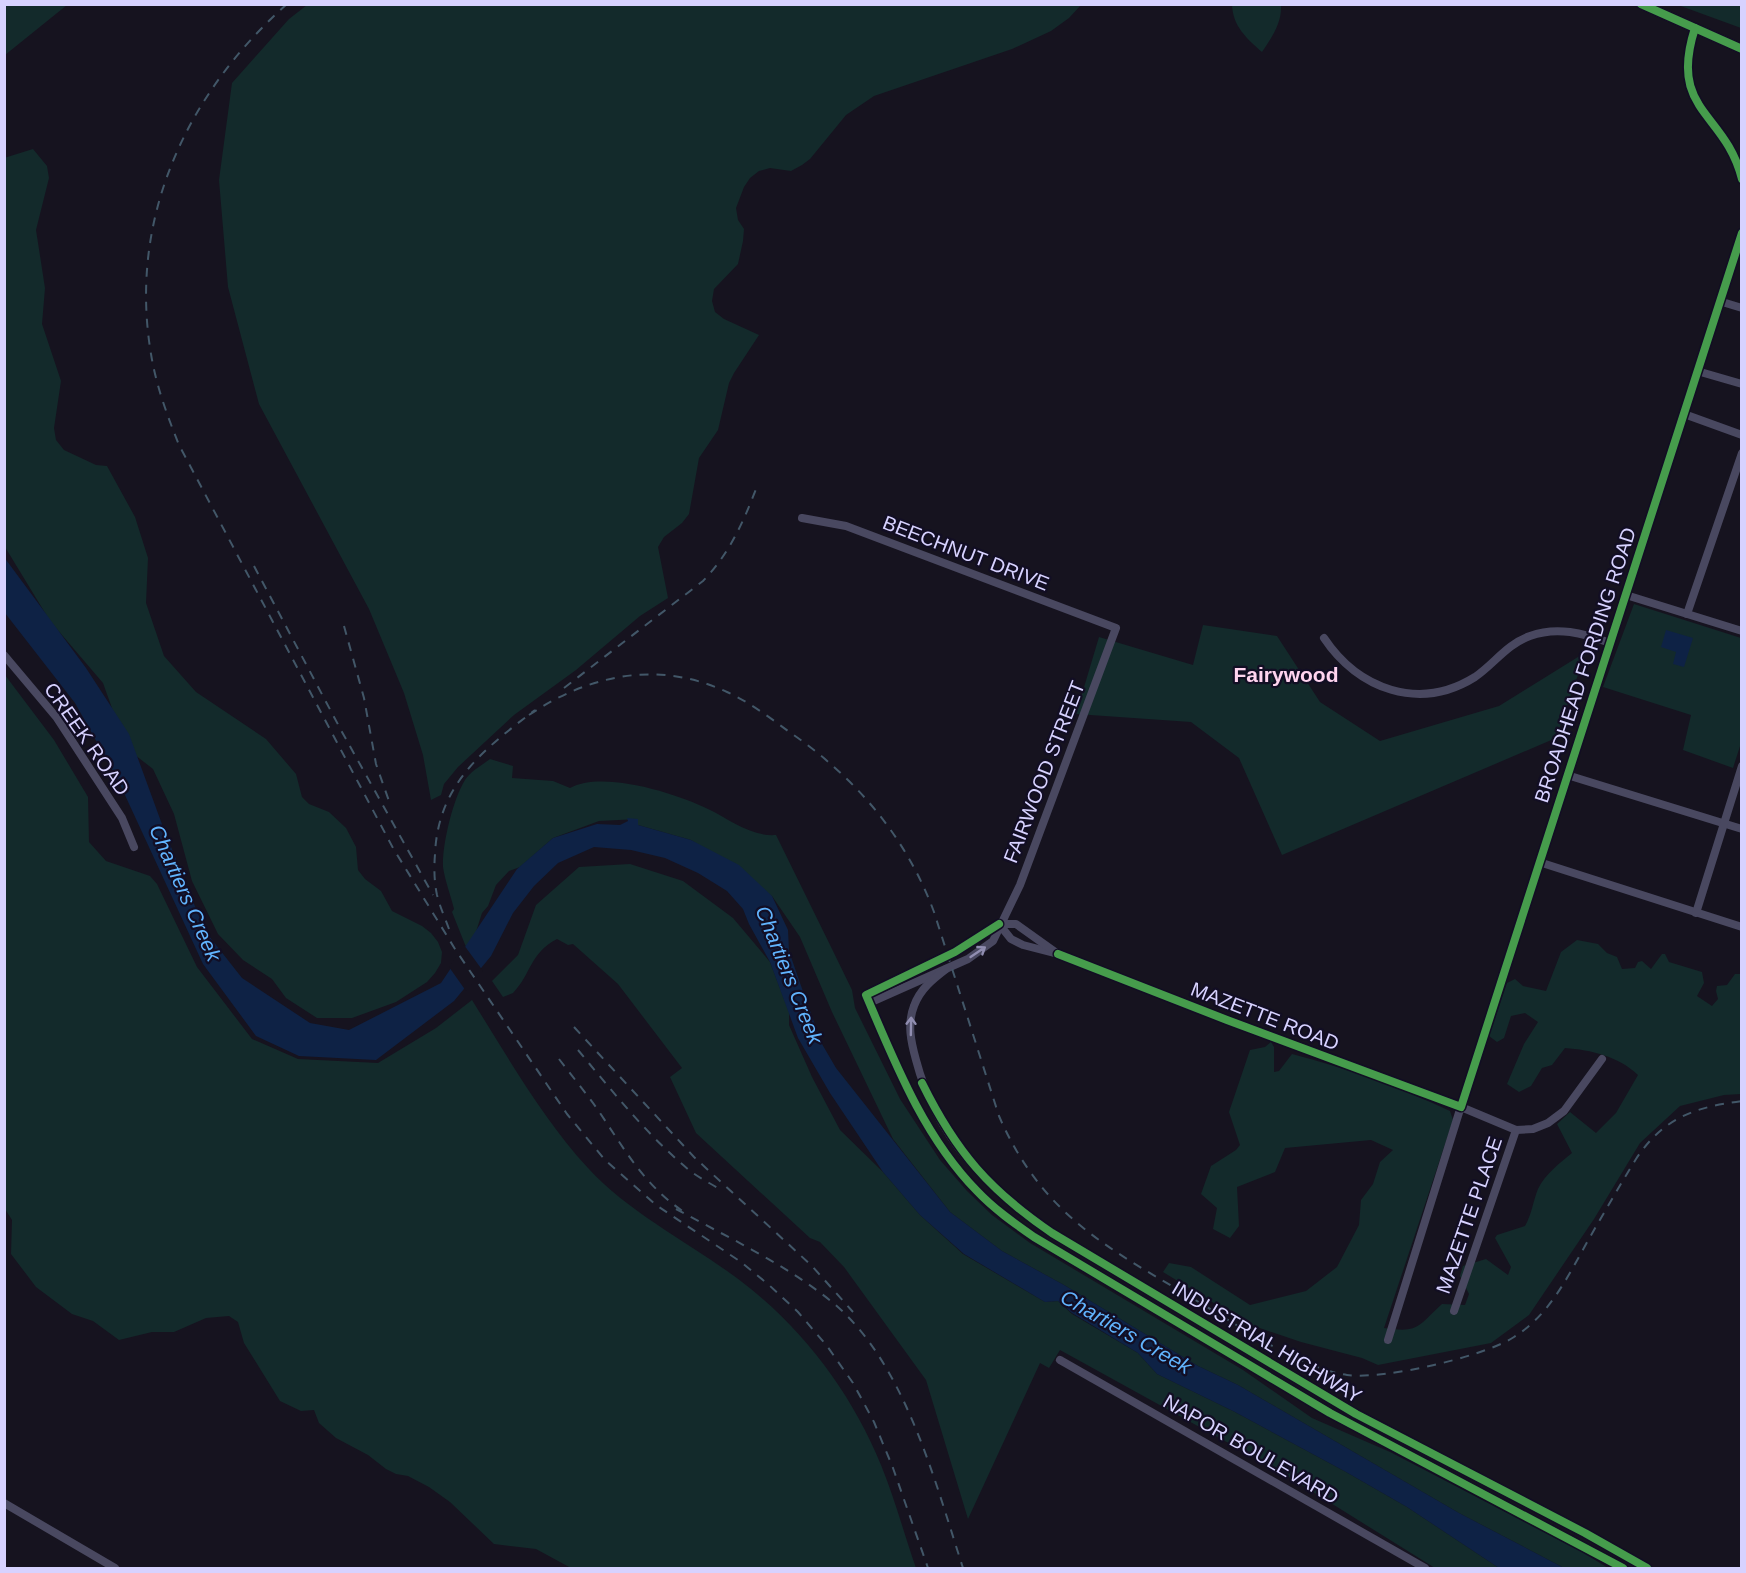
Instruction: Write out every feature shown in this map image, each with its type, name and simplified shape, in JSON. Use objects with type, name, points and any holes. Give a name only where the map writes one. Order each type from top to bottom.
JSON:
[{"type":"main road","points":[[1641,4],[1742,49]]},
{"type":"street","points":[[1695,28],[1687,60],[1690,88],[1698,105],[1731,149],[1742,179]]},
{"type":"street","name":"BROADHEAD FORDING ROAD","points":[[1388,1340],[1742,233]]},
{"type":"street","points":[[1719,301],[1742,308]]},
{"type":"street","points":[[1697,371],[1742,384]]},
{"type":"street","points":[[1684,414],[1742,435]]},
{"type":"street","points":[[1688,614],[1742,453]]},
{"type":"street","name":"BEECHNUT DRIVE","points":[[802,518],[846,526],[1116,628]]},
{"type":"street","points":[[1626,595],[1742,632]]},
{"type":"street","name":"FAIRWOOD STREET","points":[[867,999],[968,959],[993,941],[999,924],[1020,885],[1116,628]]},
{"type":"street","points":[[1324,638],[1342,662],[1362,678],[1385,688],[1409,693],[1432,692],[1463,683],[1481,673],[1510,647],[1537,634],[1554,631],[1578,632],[1610,643]]},
{"type":"street","name":"CREEK ROAD","points":[[4,655],[57,718],[122,818],[134,847]]},
{"type":"street","points":[[1696,913],[1742,766]]},
{"type":"street","points":[[1567,775],[1742,829]]},
{"type":"street","points":[[1539,862],[1742,927]]},
{"type":"street","name":"FAIRWOOD STREET","points":[[867,999],[955,952],[999,924]]},
{"type":"street","name":"MAZETTE ROAD","points":[[999,924],[1016,924],[1058,954]]},
{"type":"street","name":"MAZETTE ROAD","points":[[999,924],[1011,939],[1023,945],[1058,954],[1516,1130]]},
{"type":"street","name":"INDUSTRIAL HIGHWAY","points":[[946,969],[922,990],[911,1015],[911,1043],[922,1083],[950,1135],[972,1166],[1013,1206],[1052,1233],[1356,1414],[1585,1533],[1647,1569]]},
{"type":"street","name":"INDUSTRIAL HIGHWAY","points":[[867,999],[911,1094],[938,1143],[975,1190],[1007,1218],[1072,1260],[1329,1413],[1623,1569]]},
{"type":"street","points":[[1516,1130],[1533,1129],[1548,1123],[1564,1111],[1602,1059]]},
{"type":"street","name":"MAZETTE PLACE","points":[[1454,1311],[1516,1130]]},
{"type":"street","name":"NAPOR BOULEVARD","points":[[1060,1360],[1425,1569]]},
{"type":"street","points":[[4,1503],[115,1569]]},
{"type":"green space","points":[[5,4],[67,4],[67,5],[5,55]]},
{"type":"green space","points":[[307,5],[1081,5],[1069,18],[1051,31],[1012,49],[874,96],[846,115],[810,159],[802,165],[791,171],[770,168],[759,171],[750,178],[736,208],[738,220],[744,229],[738,264],[714,289],[712,301],[715,312],[724,319],[759,335],[729,383],[718,430],[699,458],[689,514],[682,523],[664,537],[658,547],[668,598],[640,616],[576,670],[514,715],[458,767],[444,784],[441,795],[431,800],[423,755],[404,693],[369,609],[259,404],[228,287],[219,180],[232,83],[289,19]]},
{"type":"green space","points":[[1232,5],[1281,5],[1278,24],[1262,52],[1246,37],[1238,25]]},
{"type":"green space","points":[[1678,5],[1741,5],[1741,28]]},
{"type":"green space","points":[[33,149],[47,166],[49,178],[36,230],[45,288],[42,324],[61,381],[54,428],[56,440],[64,450],[96,465],[107,466],[135,517],[148,558],[146,603],[164,656],[196,692],[266,739],[296,774],[302,797],[309,804],[329,812],[346,828],[356,847],[358,870],[365,879],[381,891],[392,911],[422,926],[438,942],[442,952],[441,963],[435,973],[427,982],[396,1002],[352,1018],[317,1018],[286,998],[272,979],[243,960],[218,934],[192,881],[174,814],[153,769],[135,755],[122,736],[103,683],[50,621],[5,547],[4,158]]},
{"type":"green space","points":[[1634,604],[1741,638],[1741,743],[1733,768],[1683,750],[1691,715],[1603,687]]},
{"type":"green space","points":[[1203,625],[1277,636],[1320,702],[1380,741],[1499,706],[1586,652],[1556,738],[1282,855],[1239,758],[1191,722],[1076,714],[1099,637],[1193,665]]},
{"type":"green space","points":[[5,675],[54,740],[88,797],[89,842],[106,861],[150,876],[157,884],[197,967],[252,1039],[298,1059],[378,1063],[436,1028],[472,1000],[541,1108],[588,1168],[625,1202],[751,1289],[792,1326],[810,1347],[843,1392],[870,1440],[891,1491],[916,1568],[571,1568],[536,1549],[494,1544],[450,1502],[429,1487],[408,1476],[386,1469],[368,1455],[336,1438],[319,1423],[314,1410],[301,1411],[280,1401],[244,1343],[238,1322],[229,1316],[206,1318],[174,1332],[152,1332],[119,1340],[93,1321],[72,1314],[36,1287],[11,1254],[12,1220],[5,1209]]},
{"type":"green space","points":[[490,759],[513,766],[512,778],[553,781],[570,788],[601,781],[639,786],[677,796],[749,830],[776,835],[852,990],[855,1008],[900,1099],[940,1160],[992,1215],[1030,1243],[1243,1370],[1312,1418],[1390,1452],[1582,1552],[1608,1568],[1564,1568],[1459,1513],[1238,1385],[1198,1366],[1064,1285],[1002,1251],[950,1212],[893,1139],[832,1012],[800,937],[772,896],[691,840],[638,825],[638,819],[599,821],[553,838],[520,867],[509,871],[496,885],[488,906],[482,913],[475,935],[466,947],[452,912],[454,909],[443,867],[444,847],[449,822],[465,780]]},
{"type":"green space","points":[[630,864],[683,881],[733,918],[770,962],[789,1012],[789,1025],[812,1077],[840,1130],[883,1172],[920,1215],[963,1254],[1045,1302],[1058,1301],[1072,1314],[1138,1353],[1157,1374],[1235,1412],[1346,1472],[1407,1507],[1499,1568],[1435,1568],[1281,1472],[1060,1350],[1049,1368],[1040,1363],[968,1519],[926,1380],[844,1267],[820,1242],[810,1238],[696,1133],[670,1077],[682,1068],[618,984],[573,944],[568,945],[557,939],[536,957],[513,993],[503,997],[492,981],[518,955],[536,905],[579,867]]},
{"type":"green space","points":[[1577,940],[1598,944],[1607,953],[1617,957],[1622,969],[1635,968],[1638,962],[1642,961],[1651,969],[1662,954],[1665,954],[1669,962],[1702,972],[1704,983],[1697,996],[1712,1006],[1718,999],[1717,986],[1727,985],[1735,974],[1741,974],[1741,1094],[1724,1095],[1680,1106],[1640,1143],[1594,1219],[1529,1315],[1491,1343],[1378,1365],[1362,1358],[1301,1342],[1248,1324],[1163,1272],[1169,1263],[1191,1267],[1250,1305],[1306,1291],[1337,1267],[1359,1225],[1361,1200],[1373,1184],[1380,1162],[1393,1150],[1371,1140],[1285,1148],[1275,1172],[1237,1187],[1239,1226],[1230,1238],[1213,1229],[1217,1208],[1201,1194],[1211,1166],[1240,1145],[1229,1112],[1250,1050],[1265,1047],[1271,1042],[1274,1047],[1274,1072],[1279,1071],[1292,1054],[1372,1079],[1450,1111],[1453,1120],[1384,1328],[1411,1329],[1422,1323],[1442,1304],[1465,1305],[1469,1294],[1460,1276],[1463,1266],[1486,1259],[1508,1275],[1511,1267],[1495,1238],[1497,1235],[1525,1226],[1541,1184],[1553,1169],[1572,1153],[1557,1124],[1570,1112],[1596,1133],[1616,1113],[1638,1075],[1622,1063],[1604,1055],[1565,1048],[1552,1065],[1542,1068],[1531,1086],[1519,1092],[1507,1084],[1524,1044],[1538,1022],[1525,1013],[1511,1016],[1504,1038],[1497,1042],[1489,1036],[1507,983],[1515,979],[1523,986],[1546,991],[1561,952]]},
{"type":"water","name":"Chartiers Creek","points":[[4,557],[86,668],[129,734],[205,931],[242,978],[310,1023],[349,1030],[441,983],[517,869],[553,838],[597,824],[620,825],[628,821],[627,818],[638,819],[638,825],[691,840],[739,865],[772,896],[788,930],[789,951],[822,1044],[836,1068],[950,1212],[1002,1251],[1064,1285],[1198,1366],[1238,1385],[1459,1513],[1564,1568],[1499,1568],[1407,1507],[1346,1472],[1235,1412],[1157,1374],[1138,1353],[1072,1313],[1058,1301],[1045,1302],[964,1254],[920,1215],[883,1172],[830,1093],[798,1038],[770,962],[743,909],[727,891],[698,873],[665,858],[631,850],[594,847],[558,863],[534,886],[513,913],[491,956],[454,1001],[376,1060],[299,1056],[256,1036],[203,964],[118,780],[75,703],[5,613]]},
{"type":"water","points":[[1666,630],[1693,638],[1684,667],[1673,664],[1676,652],[1661,647]]},
{"type":"pier","points":[[464,945],[483,971],[466,991],[449,967]]},
{"type":"railway","points":[[287,4],[252,39],[220,77],[194,118],[173,161],[158,207],[148,254],[146,304],[151,354],[156,377],[179,445],[393,848],[455,949],[567,1114],[605,1160],[656,1205],[741,1262],[769,1285],[798,1312],[827,1346],[853,1383],[874,1422],[893,1468],[928,1568]]},
{"type":"railway","points":[[564,688],[703,581],[734,538],[756,489]]},
{"type":"railway","points":[[254,566],[342,732],[433,895]]},
{"type":"railway","points":[[344,626],[364,698],[376,764],[389,801]]},
{"type":"railway","points":[[529,715],[552,701],[601,681],[651,674],[676,676],[701,682],[735,696],[766,715],[812,749],[856,788],[893,833],[909,858],[934,912],[999,1116],[1018,1154],[1043,1188],[1077,1223],[1127,1259],[1270,1345],[1329,1371],[1363,1376],[1407,1370],[1480,1352],[1514,1337],[1527,1328],[1549,1305],[1636,1159],[1657,1133],[1695,1111],[1742,1101]]},
{"type":"railway","points":[[449,929],[437,895],[434,874],[438,829],[445,807],[467,770],[498,739],[535,710]]},
{"type":"railway","points":[[574,1027],[694,1157],[812,1266],[853,1312]]},
{"type":"railway","points":[[578,1050],[631,1113],[674,1157],[689,1170],[721,1190]]},
{"type":"railway","points":[[559,1059],[646,1178],[670,1202],[684,1212]]},
{"type":"railway","points":[[676,1209],[796,1276],[832,1302],[857,1327],[879,1357],[914,1425],[963,1568]]},
{"type":"cycle path","points":[[1641,4],[1742,49]]},
{"type":"cycle path","points":[[1695,28],[1689,56],[1689,77],[1694,95],[1734,156],[1742,179]]},
{"type":"cycle path","points":[[1058,954],[1461,1107],[1742,233]]},
{"type":"cycle path","points":[[999,924],[955,952],[866,995],[900,1073],[926,1123],[958,1170],[977,1191],[997,1210],[1034,1237],[1330,1413],[1623,1568]]},
{"type":"cycle path","points":[[922,1083],[948,1130],[976,1168],[1010,1201],[1052,1233],[1356,1414],[1585,1533],[1647,1568]]},
{"type":"district","name":"Fairywood","points":[[1286,675]]}]
